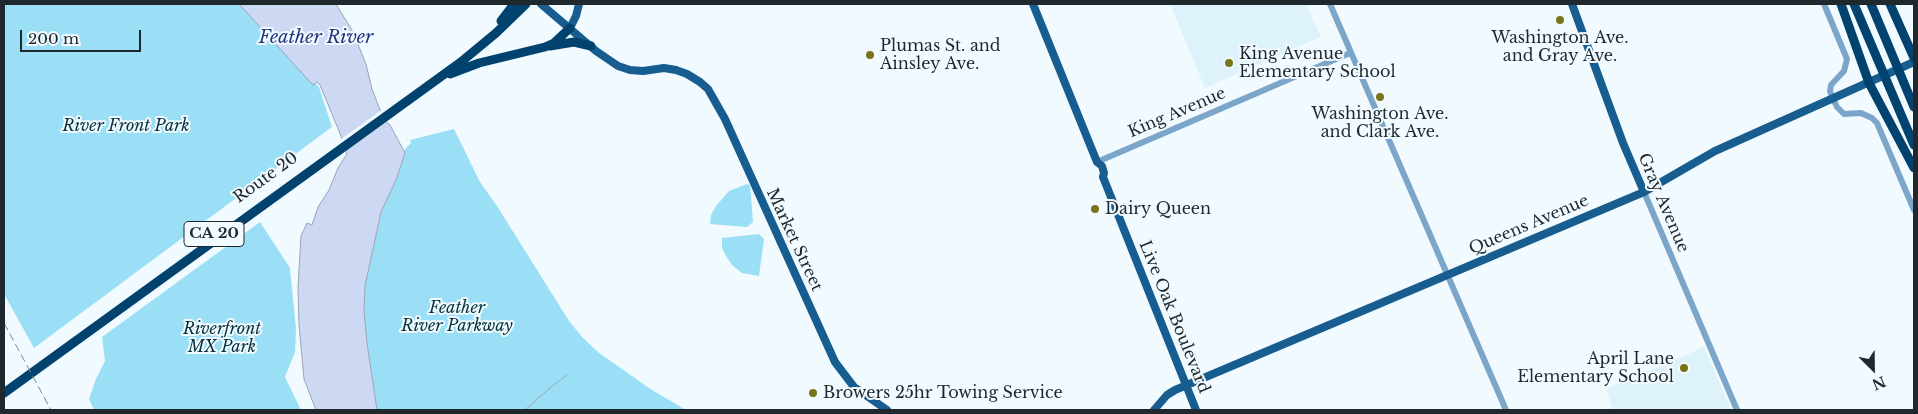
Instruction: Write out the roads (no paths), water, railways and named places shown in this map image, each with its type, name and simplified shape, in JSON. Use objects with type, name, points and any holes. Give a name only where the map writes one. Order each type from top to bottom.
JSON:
[{"type":"highway","name":"CA 20","points":[[424,86],[501,21],[516,4]]},
{"type":"highway","name":"CA 20","points":[[424,86],[486,42],[526,4]]},
{"type":"highway","points":[[1841,4],[1873,81],[1914,168]]},
{"type":"highway","points":[[1854,4],[1914,145]]},
{"type":"highway","points":[[1871,4],[1914,107]]},
{"type":"highway","points":[[1890,4],[1914,58]]},
{"type":"highway","points":[[545,47],[554,43],[570,28]]},
{"type":"highway","points":[[424,86],[471,66],[545,47],[574,42],[591,46]]},
{"type":"highway","name":"Route 20","points":[[7,388],[424,86]]},
{"type":"main road","points":[[541,4],[591,46]]},
{"type":"main road","points":[[570,28],[579,4]]},
{"type":"main road","name":"Live Oak Boulevard","points":[[1033,4],[1097,162],[1099,175],[1104,177],[1196,410]]},
{"type":"main road","name":"Gray Avenue","points":[[1572,4],[1621,138],[1644,192]]},
{"type":"main road","name":"Market Street","points":[[591,46],[607,60],[618,66],[630,70],[644,71],[664,68],[687,74],[708,89],[725,119],[835,362],[854,387],[887,410]]},
{"type":"main road","name":"Queens Avenue","points":[[1154,410],[1171,393],[1186,386],[1644,192],[1715,151],[1911,64]]},
{"type":"street","points":[[1330,4],[1506,410]]},
{"type":"street","points":[[1824,4],[1847,59],[1844,71],[1831,85],[1830,90],[1833,99],[1837,108],[1844,114],[1861,113],[1872,118],[1877,123],[1914,210]]},
{"type":"street","name":"King Avenue","points":[[1097,162],[1350,53]]},
{"type":"street","name":"Gray Avenue","points":[[1644,192],[1737,410]]},
{"type":"water","name":"Feather River","points":[[239,4],[336,4],[353,32],[366,64],[372,89],[384,120],[390,125],[405,153],[396,180],[381,212],[365,286],[364,311],[367,343],[377,410],[316,410],[304,379],[298,288],[301,236],[307,223],[312,225],[318,207],[347,154],[320,85],[317,82],[313,85]]},
{"type":"waterway","points":[[525,410],[567,375]]},
{"type":"railway","points":[[4,323],[51,410]]},
{"type":"place","name":"Washington Ave. and Gray Ave.","points":[[1560,20]]},
{"type":"place","name":"Plumas St. and Ainsley Ave.","points":[[870,55]]},
{"type":"place","name":"King Avenue Elementary School","points":[[1229,63]]},
{"type":"place","name":"Washington Ave. and Clark Ave.","points":[[1380,97]]},
{"type":"place","name":"Dairy Queen","points":[[1095,209]]},
{"type":"place","name":"April Lane Elementary School","points":[[1684,368]]},
{"type":"place","name":"Browers 25hr Towing Service","points":[[813,393]]},
{"type":"park label","name":"River Front Park","points":[[126,126]]},
{"type":"park label","name":"Feather River Parkway","points":[[457,317]]},
{"type":"park label","name":"Riverfront MX Park","points":[[222,338]]}]
